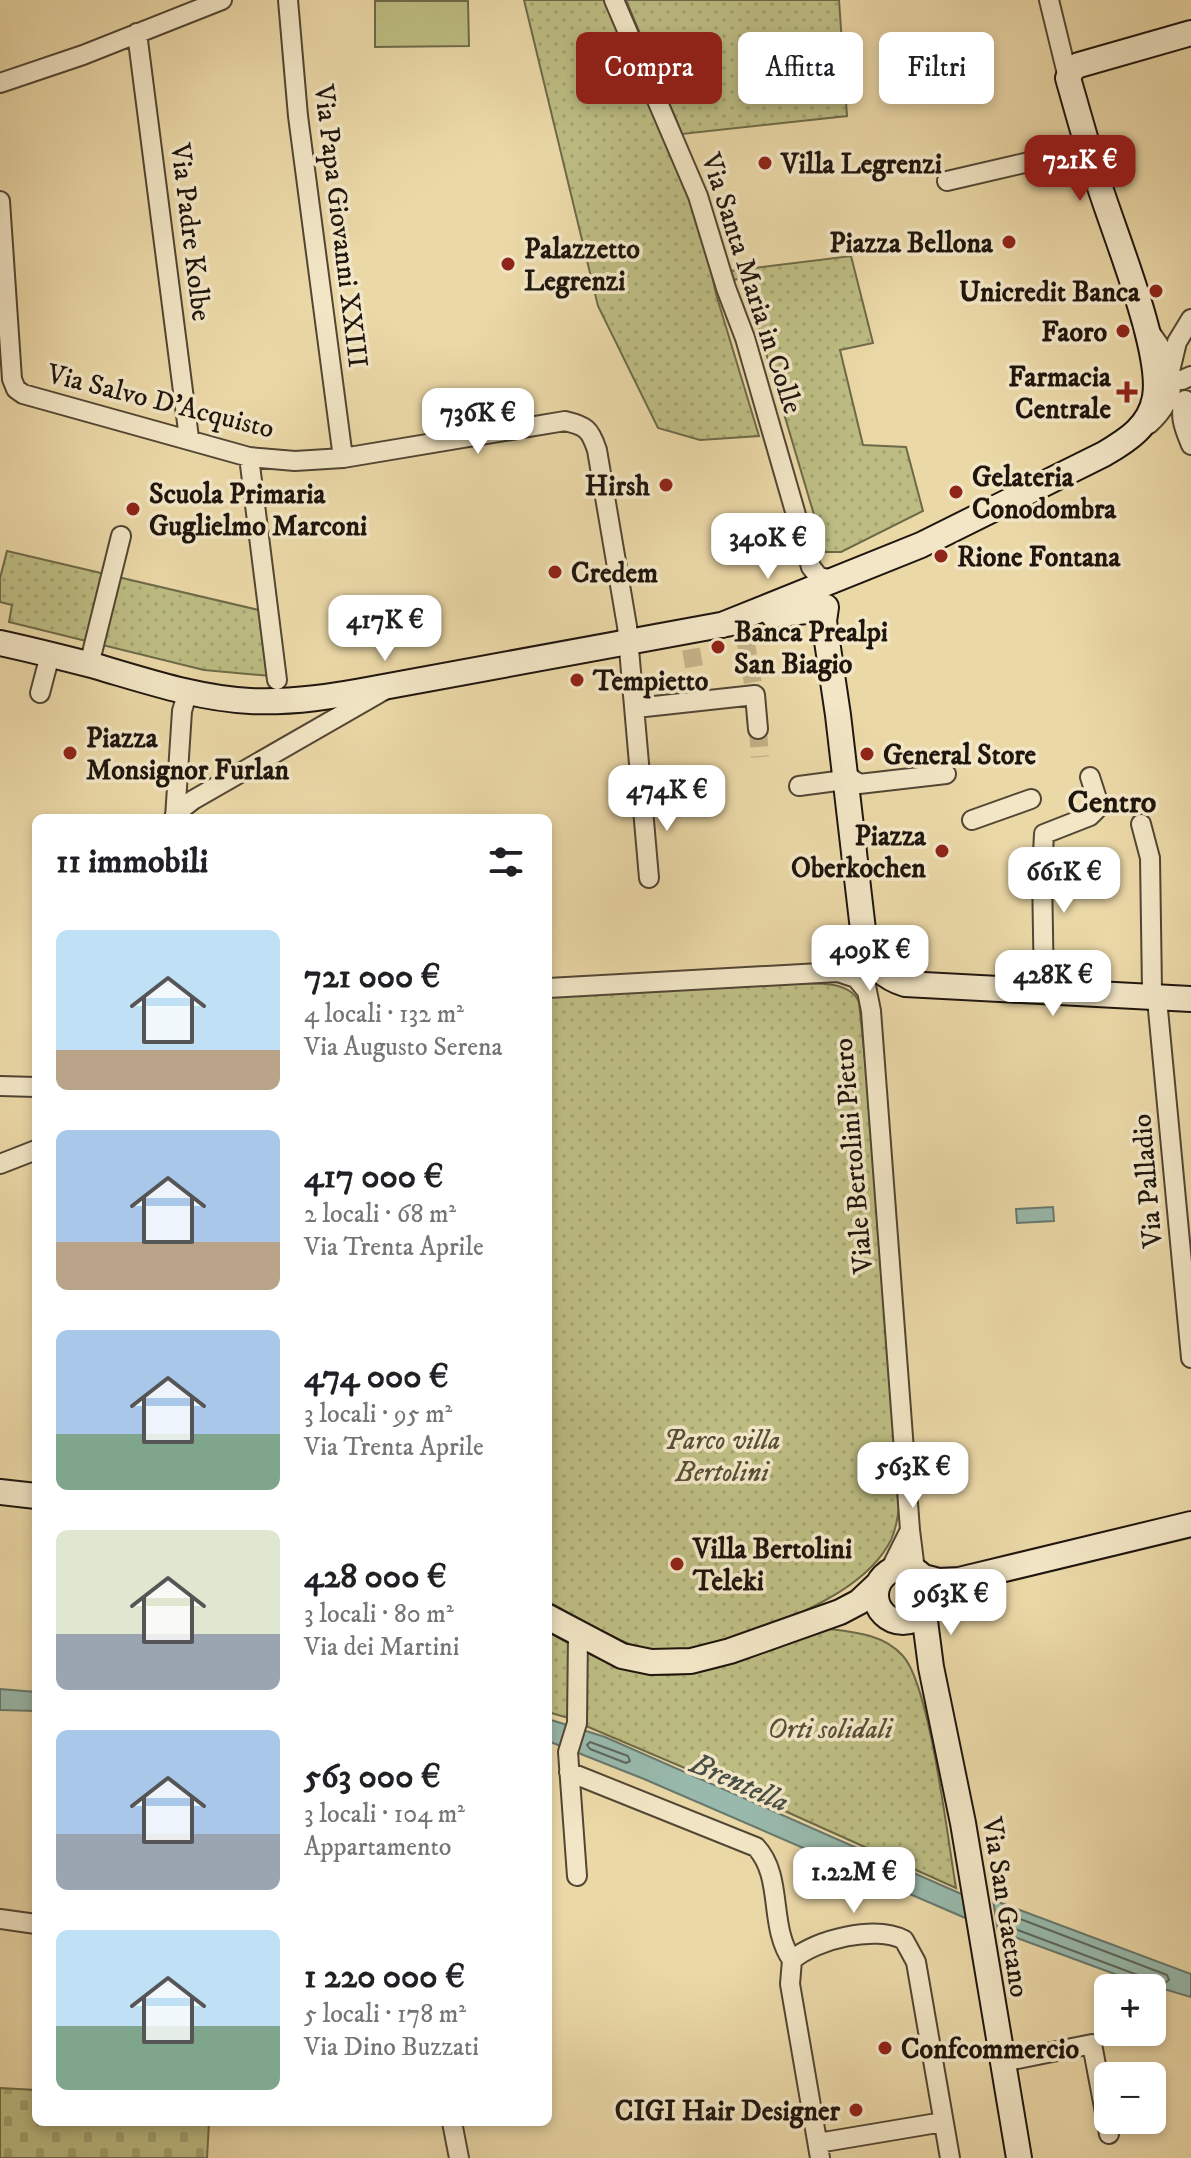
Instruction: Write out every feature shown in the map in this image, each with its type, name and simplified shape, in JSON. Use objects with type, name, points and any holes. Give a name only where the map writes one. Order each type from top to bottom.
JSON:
[{"type":"main road","points":[[824,621],[826,608],[836,594],[921,545],[1085,465],[1130,438],[1149,415],[1155,396],[1173,378],[1144,322],[1089,148],[1070,68],[1191,33]]},
{"type":"main road","points":[[722,625],[921,545]]},
{"type":"main road","points":[[0,643],[187,694],[241,701],[283,701],[391,686],[808,609],[818,611],[824,621]]},
{"type":"main road","name":"Viale Bertolini Pietro","points":[[824,621],[865,947]]},
{"type":"main road","points":[[865,947],[869,958],[882,972],[899,982],[910,984],[1044,993],[1154,994],[1191,999]]},
{"type":"main road","points":[[0,1492],[32,1496]]},
{"type":"main road","points":[[552,1619],[622,1656],[651,1662],[691,1661],[730,1651],[910,1585],[959,1580],[1191,1524]]},
{"type":"main road","points":[[892,1617],[876,1600],[910,1585]]},
{"type":"main road","points":[[840,1612],[917,1619],[910,1585]]},
{"type":"main road","name":"Via San Gaetano","points":[[910,1585],[931,1667],[963,1823],[1019,2158]]},
{"type":"main road","name":"Via San Gaetano","points":[[892,1617],[931,1667]]},
{"type":"street","points":[[0,83],[222,0]]},
{"type":"street","name":"Via Papa Giovanni XXIII","points":[[288,0],[298,116],[343,458]]},
{"type":"street","name":"Via Santa Maria in Colle","points":[[614,0],[698,196],[745,338],[811,567],[818,576],[830,580]]},
{"type":"street","points":[[1049,0],[1070,68]]},
{"type":"street","name":"Via Padre Kolbe","points":[[137,33],[189,438]]},
{"type":"street","points":[[947,181],[1089,148]]},
{"type":"street","points":[[0,201],[3,309]]},
{"type":"street","name":"Via Salvo D'Acquisto","points":[[3,309],[12,379],[16,389],[23,394],[249,457],[295,461],[343,458],[565,421],[584,426],[593,436],[597,450],[629,644],[645,785],[649,878]]},
{"type":"street","points":[[1130,438],[1151,422],[1166,404],[1177,342],[1191,319]]},
{"type":"street","points":[[1173,378],[1174,396],[1188,399],[1182,411],[1188,437]]},
{"type":"street","points":[[1151,422],[1170,424],[1188,437]]},
{"type":"street","points":[[249,457],[277,680]]},
{"type":"street","points":[[89,665],[121,536]]},
{"type":"street","points":[[40,693],[50,655]]},
{"type":"street","points":[[177,814],[193,800],[391,686]]},
{"type":"street","points":[[175,814],[182,711],[187,694]]},
{"type":"street","points":[[636,708],[755,695],[758,729]]},
{"type":"street","points":[[799,786],[852,779],[859,784],[946,774]]},
{"type":"street","points":[[1044,993],[1044,834],[1090,816],[1097,809],[1098,802],[1090,777]]},
{"type":"street","points":[[972,820],[1031,799]]},
{"type":"street","points":[[1141,824],[1150,858],[1154,994]]},
{"type":"street","points":[[841,973],[855,966],[865,947]]},
{"type":"street","name":"Viale Bertolini Pietro","points":[[865,947],[862,964],[871,1011],[910,1530],[910,1585]]},
{"type":"street","points":[[552,988],[841,973],[857,979],[866,990]]},
{"type":"street","points":[[871,1011],[872,1002],[878,995],[910,984]]},
{"type":"street","name":"Via Palladio","points":[[1154,994],[1191,1358]]},
{"type":"street","points":[[0,1086],[32,1087]]},
{"type":"street","points":[[0,1164],[32,1152]]},
{"type":"street","points":[[577,1876],[568,1750],[577,1723],[578,1634]]},
{"type":"street","points":[[569,1772],[756,1847],[769,1864],[779,1936],[792,1960],[790,1981],[819,2150],[943,2122]]},
{"type":"street","points":[[0,1919],[32,1923]]},
{"type":"street","points":[[792,1960],[804,1949],[820,1943],[880,1932],[904,1940],[916,1962],[950,2158]]},
{"type":"street","points":[[1002,2062],[1092,2044],[1095,2062]]},
{"type":"street","points":[[453,2126],[459,2158]]},
{"type":"green space","points":[[524,0],[605,0],[619,32],[576,32],[576,104],[651,104],[703,233],[716,294],[759,436],[700,440],[658,428],[598,306]]},
{"type":"green space","points":[[626,0],[839,0],[841,32],[738,32],[738,104],[846,104],[847,116],[682,134],[669,104],[722,104],[722,32],[639,32]]},
{"type":"green space","points":[[375,1],[468,1],[469,46],[375,47]]},
{"type":"green space","points":[[851,256],[873,343],[840,350],[863,445],[906,447],[923,511],[841,552],[825,552],[745,282],[743,278],[733,280],[730,271]]},
{"type":"green space","points":[[7,551],[263,611],[271,676],[204,670],[9,622],[12,605],[0,602],[0,578]]},
{"type":"green space","name":"Parco villa Bertolini","points":[[809,983],[845,988],[859,1002],[884,1255],[900,1493],[896,1526],[881,1556],[838,1593],[770,1627],[706,1649],[672,1653],[640,1648],[552,1603],[552,995]]},
{"type":"green space","name":"Orti solidali","points":[[830,1629],[860,1633],[888,1643],[903,1656],[913,1672],[930,1730],[956,1888],[586,1726],[585,1652],[633,1671],[673,1675],[719,1667]]},
{"type":"green space","points":[[552,1634],[570,1644],[568,1718],[552,1713]]},
{"type":"green space","points":[[0,2088],[32,2090],[32,2126],[209,2126],[207,2158],[0,2158]]},
{"type":"water","points":[[1053,1207],[1054,1221],[1017,1223],[1016,1209]]},
{"type":"water","points":[[0,1689],[32,1692],[32,1711],[0,1710]]},
{"type":"water","points":[[552,1720],[605,1737],[966,1896],[970,1920],[644,1779],[552,1743]]},
{"type":"water","points":[[993,1900],[1191,1974],[1191,1997],[1166,1990],[1166,1974],[1115,1974],[998,1931]]},
{"type":"tunnel","points":[[745,638],[755,695]]},
{"type":"tunnel","points":[[691,649],[700,701]]},
{"type":"tunnel","points":[[758,729],[760,757]]},
{"type":"tunnel","points":[[651,783],[692,779]]},
{"type":"place","name":"Villa Legrenzi","points":[[765,163]]},
{"type":"place","name":"Piazza Bellona","points":[[1009,242]]},
{"type":"place","name":"Palazzetto Legrenzi","points":[[508,264]]},
{"type":"place","name":"Unicredit Banca","points":[[1156,291]]},
{"type":"place","name":"Faoro","points":[[1123,331]]},
{"type":"place","name":"Farmacia Centrale","points":[[1127,392]]},
{"type":"place","name":"Hirsh","points":[[666,485]]},
{"type":"place","name":"Gelateria Conodombra","points":[[956,492]]},
{"type":"place","name":"Scuola Primaria Guglielmo Marconi","points":[[133,509]]},
{"type":"place","name":"Rione Fontana","points":[[941,556]]},
{"type":"place","name":"Credem","points":[[555,572]]},
{"type":"place","name":"Banca Prealpi San Biagio","points":[[718,647]]},
{"type":"place","name":"Tempietto","points":[[577,680]]},
{"type":"place","name":"Piazza Monsignor Furlan","points":[[70,753]]},
{"type":"place","name":"General Store","points":[[867,754]]},
{"type":"place","name":"Piazza Oberkochen","points":[[942,851]]},
{"type":"place","name":"Villa Bertolini Teleki","points":[[677,1564]]},
{"type":"place","name":"Confcommercio","points":[[885,2048]]},
{"type":"place","name":"CIGI Hair Designer","points":[[856,2110]]},
{"type":"district","name":"Centro","points":[[1112,801]]},
{"type":"water label","name":"Brentella","points":[[740,1782]]}]
